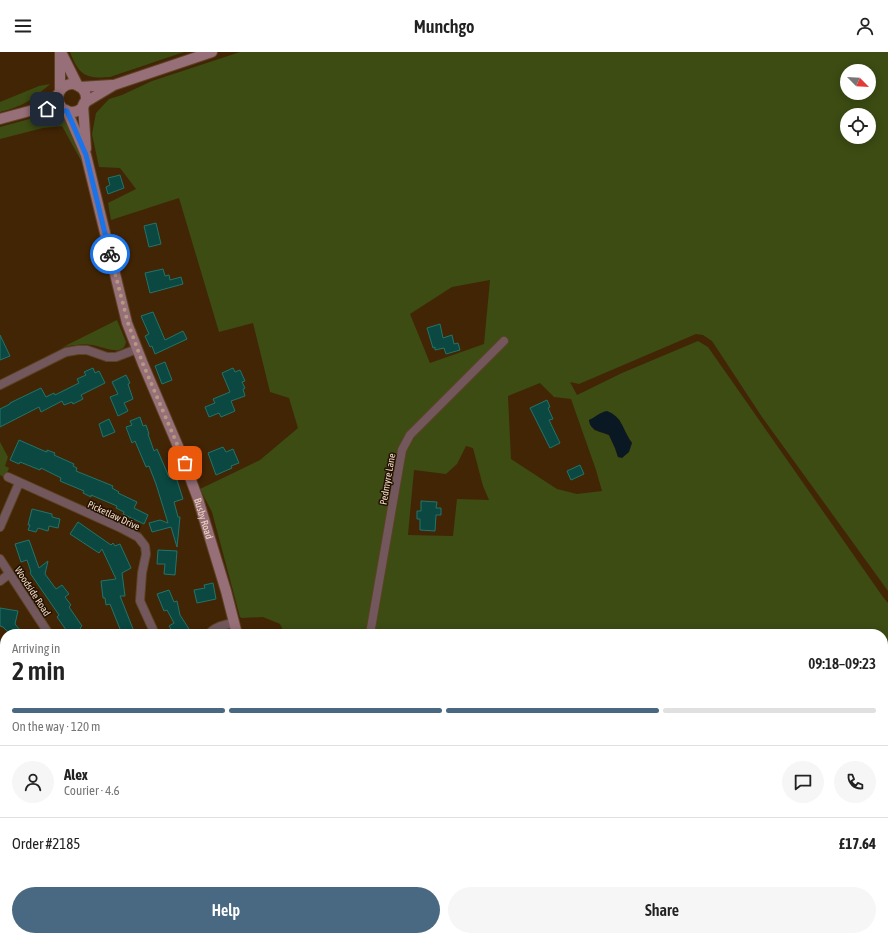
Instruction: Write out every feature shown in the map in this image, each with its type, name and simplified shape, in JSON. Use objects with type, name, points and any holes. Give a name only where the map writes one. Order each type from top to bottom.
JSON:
[{"type":"main road","points":[[61,52],[85,95],[84,104]]},
{"type":"main road","points":[[61,52],[59,104],[66,110]]},
{"type":"main road","points":[[0,119],[37,109],[78,110],[84,104],[114,85],[212,52]]},
{"type":"main road","points":[[37,109],[59,93],[67,85],[114,85]]},
{"type":"main road","name":"Busby Road","points":[[84,104],[86,155]]},
{"type":"main road","name":"Busby Road","points":[[66,110],[86,155],[120,297],[128,323],[137,349],[180,451],[198,499],[226,591],[236,629]]},
{"type":"street","name":"Pedmyre Lane","points":[[371,629],[402,450],[410,435],[504,341]]},
{"type":"street","points":[[0,385],[66,352],[87,350],[107,357],[116,357],[137,349]]},
{"type":"street","name":"Picketlaw Drive","points":[[8,477],[121,528],[142,540],[145,546],[146,554],[142,572],[140,600],[153,629]]},
{"type":"street","points":[[0,527],[19,483]]},
{"type":"street","name":"Woodside Road","points":[[0,559],[46,629]]},
{"type":"street","points":[[0,580],[9,574]]},
{"type":"street","points":[[214,629],[234,623]]},
{"type":"green space","points":[[70,52],[184,52],[110,77],[94,77],[80,71]]},
{"type":"green space","points":[[240,52],[888,52],[888,591],[762,417],[712,341],[703,335],[696,334],[579,384],[570,382],[577,395],[622,373],[698,341],[708,347],[888,603],[888,629],[374,629],[395,512],[392,503],[367,629],[282,629],[280,624],[263,617],[240,617],[212,512],[200,489],[260,460],[298,428],[289,398],[270,392],[253,323],[219,332],[179,198],[111,220],[108,203],[136,189],[120,168],[99,167],[92,134],[96,113],[109,99],[122,95],[152,81]],"holes":[[[490,280],[484,344],[430,363],[410,314],[452,287]],[[540,383],[554,397],[571,399],[602,491],[577,494],[557,489],[511,459],[508,396]],[[595,418],[619,419],[632,443],[618,457],[609,435],[594,430],[589,420]],[[466,446],[473,448],[483,486],[489,500],[457,499],[453,536],[408,535],[414,470],[446,474],[457,464]]]},
{"type":"green space","points":[[50,84],[27,102],[0,112],[0,102],[39,86]]},
{"type":"green space","points":[[63,117],[77,144],[83,164],[62,126],[43,128],[0,139],[0,127],[33,118],[58,119]]},
{"type":"green space","points":[[117,320],[126,342],[124,347],[121,349],[112,350],[88,345],[63,347]]},
{"type":"green space","points":[[0,442],[8,457],[5,466],[9,468],[5,478],[0,475]]},
{"type":"water","points":[[607,411],[620,421],[632,443],[629,452],[622,458],[618,457],[609,435],[593,429],[590,424],[589,420],[602,412]]},
{"type":"building","points":[[120,175],[124,188],[108,194],[106,187],[110,185],[108,178]]},
{"type":"building","points":[[156,223],[161,244],[149,247],[144,226]]},
{"type":"building","points":[[163,269],[165,276],[169,275],[170,280],[181,277],[183,284],[150,293],[145,273]]},
{"type":"building","points":[[153,312],[165,340],[183,331],[187,339],[155,354],[152,346],[150,347],[145,336],[149,334],[141,316]]},
{"type":"building","points":[[440,324],[443,338],[452,335],[454,344],[458,343],[460,350],[446,354],[444,348],[435,350],[435,347],[433,348],[427,328]]},
{"type":"building","points":[[0,335],[10,356],[0,360]]},
{"type":"building","points":[[165,362],[172,380],[162,384],[155,366]]},
{"type":"building","points":[[93,368],[95,373],[99,371],[105,383],[81,395],[83,399],[73,404],[72,402],[64,405],[62,401],[41,412],[39,407],[0,427],[0,409],[41,388],[46,397],[54,393],[55,395],[79,383],[77,379],[86,375],[84,372]]},
{"type":"building","points":[[233,368],[235,372],[240,370],[245,381],[242,382],[245,388],[243,389],[245,396],[231,401],[235,411],[221,417],[219,413],[209,417],[205,407],[215,403],[213,399],[230,392],[222,373]]},
{"type":"building","points":[[126,375],[130,383],[128,384],[133,399],[124,403],[128,411],[118,416],[110,397],[118,394],[112,382]]},
{"type":"building","points":[[547,400],[550,407],[548,408],[553,419],[549,420],[560,443],[550,448],[530,408]]},
{"type":"building","points":[[140,417],[143,426],[146,425],[154,451],[157,449],[169,477],[175,474],[183,499],[174,502],[178,517],[180,517],[177,547],[171,527],[152,532],[149,523],[160,520],[168,523],[149,466],[146,467],[135,441],[132,443],[126,427],[132,425],[130,421]]},
{"type":"building","points":[[109,419],[115,432],[103,437],[99,424]]},
{"type":"building","points":[[19,440],[44,451],[47,452],[47,450],[55,453],[54,455],[74,464],[73,466],[77,468],[76,471],[113,486],[112,488],[119,492],[118,493],[137,502],[134,508],[148,515],[144,524],[123,514],[124,512],[116,508],[117,506],[83,493],[84,491],[60,481],[61,478],[41,468],[40,470],[20,462],[19,464],[10,460]]},
{"type":"building","points":[[223,447],[226,452],[233,449],[239,463],[216,475],[208,453]]},
{"type":"building","points":[[580,465],[584,474],[571,480],[567,471]]},
{"type":"building","points":[[421,501],[437,502],[436,508],[441,508],[441,515],[436,515],[435,531],[420,530],[420,519],[417,519],[417,511],[421,511]]},
{"type":"building","points":[[32,509],[52,514],[52,517],[60,519],[58,528],[49,526],[48,531],[38,528],[36,532],[28,530]]},
{"type":"building","points":[[78,522],[111,545],[113,543],[115,546],[120,544],[131,568],[122,573],[125,596],[120,596],[133,629],[120,629],[110,604],[106,605],[105,598],[103,598],[101,581],[116,579],[102,549],[99,553],[70,534]]},
{"type":"building","points":[[29,540],[39,568],[48,561],[45,574],[56,589],[62,585],[69,594],[65,597],[71,605],[69,607],[82,626],[81,629],[65,629],[57,617],[59,615],[30,573],[27,560],[21,562],[15,544]]},
{"type":"building","points":[[158,550],[177,551],[175,575],[164,574],[165,564],[157,564]]},
{"type":"building","points":[[213,583],[216,599],[197,603],[194,590],[205,588],[204,585]]},
{"type":"building","points":[[169,590],[174,602],[177,601],[180,615],[189,629],[171,629],[169,626],[174,623],[167,610],[164,611],[157,594]]},
{"type":"building","points":[[0,608],[18,611],[15,624],[19,629],[5,629],[0,626]]},
{"type":"way so far","points":[[110,254],[128,323],[143,364],[185,463]]},
{"type":"route","points":[[47,109],[67,111],[75,129],[86,155],[110,254]]}]
